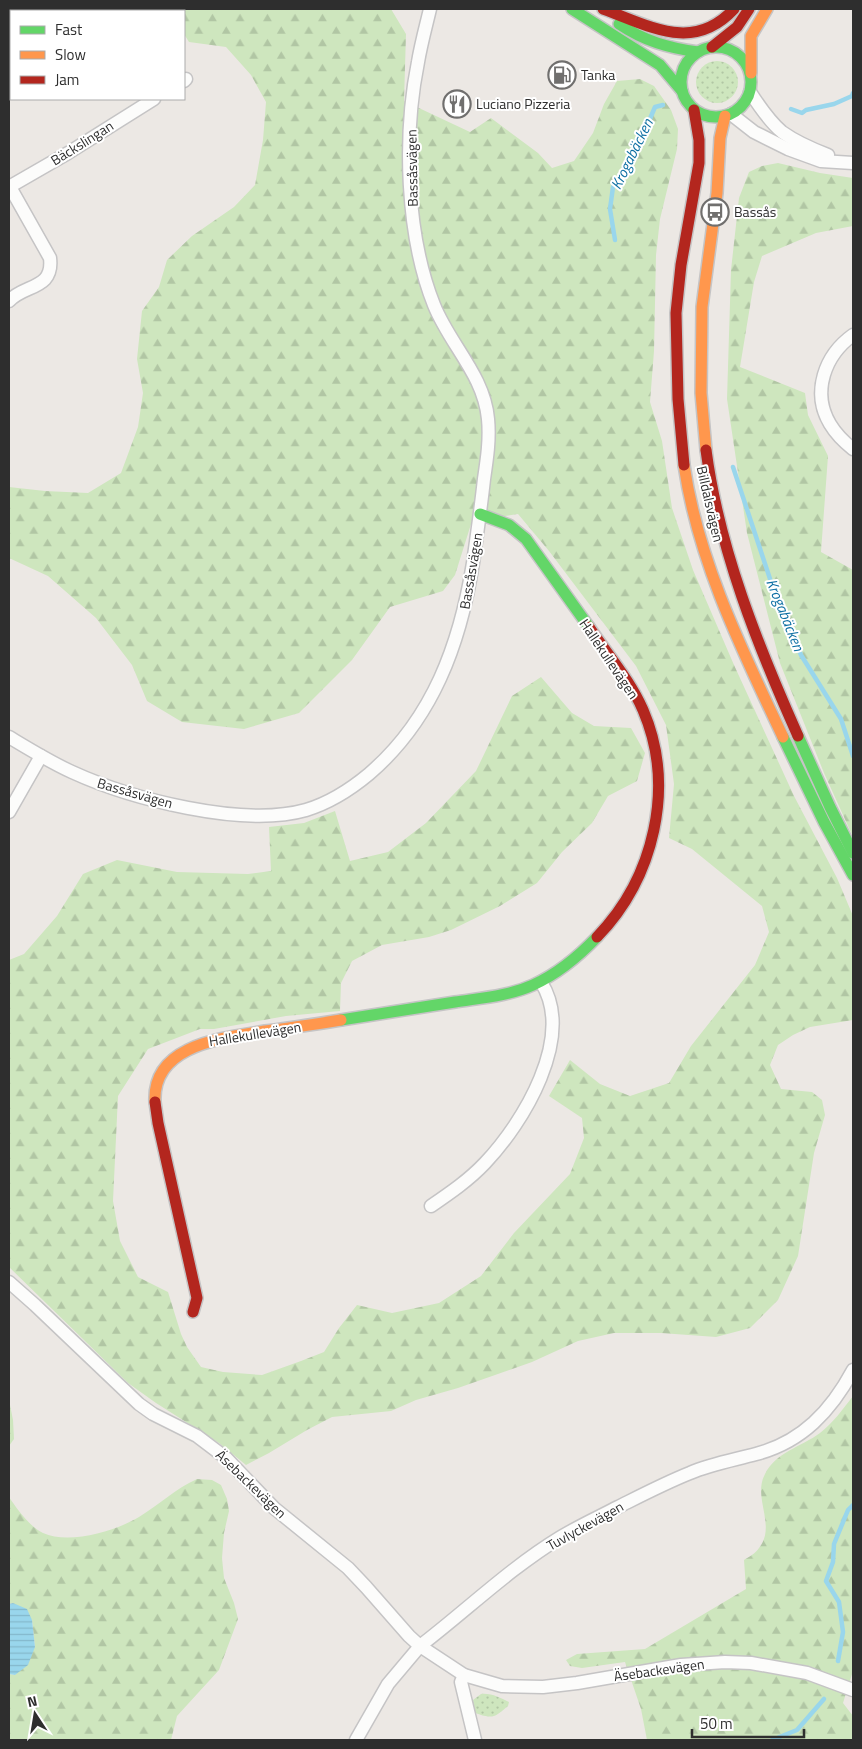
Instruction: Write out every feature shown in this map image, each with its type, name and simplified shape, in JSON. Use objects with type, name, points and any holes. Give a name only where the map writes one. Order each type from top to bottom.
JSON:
[{"type":"street","name":"Bassåsvägen","points":[[9,737],[69,771],[98,784],[191,809],[243,815],[271,815],[306,810],[330,800],[357,784],[382,763],[408,734],[431,698],[448,660],[462,618],[468,591],[487,457],[488,418],[475,376],[442,323],[428,288],[415,234],[409,180],[412,104],[417,63],[430,9]]},
{"type":"street","name":"Billdalsvägen","points":[[572,9],[624,40],[660,65],[682,91],[686,102],[694,110],[699,136],[700,159],[682,259],[677,295],[676,327],[679,418],[689,488],[704,548],[736,634],[803,780],[837,848],[853,875]]},
{"type":"street","points":[[599,9],[625,28],[649,42],[669,48],[698,52]]},
{"type":"street","points":[[603,9],[664,29],[688,34],[715,25],[726,18],[734,9]]},
{"type":"street","points":[[682,91],[683,69],[689,59],[698,52],[712,47],[737,27],[749,9]]},
{"type":"street","points":[[694,110],[703,115],[714,117],[728,115],[743,105],[750,92],[751,36],[767,9]]},
{"type":"street","points":[[712,47],[723,48],[742,58],[751,78]]},
{"type":"street","points":[[750,92],[766,116],[781,131],[796,141],[849,162]]},
{"type":"street","name":"Bäckslingan","points":[[9,301],[14,295],[42,283],[52,268],[50,258],[9,187],[68,153],[152,100]]},
{"type":"street","name":"Billdalsvägen","points":[[728,115],[720,137],[718,152],[718,192],[705,274],[701,321],[701,371],[706,449],[717,508],[737,579],[762,650],[815,774],[853,853]]},
{"type":"street","points":[[728,115],[754,132],[788,149],[821,161],[849,162]]},
{"type":"street","points":[[853,335],[845,341],[833,356],[821,380],[823,407],[829,423],[840,438],[853,449]]},
{"type":"street","name":"Hallekullevägen","points":[[193,1312],[197,1298],[158,1123],[155,1096],[164,1068],[175,1056],[197,1044],[216,1038],[378,1015],[503,993],[541,982],[578,956],[612,922],[638,876],[653,837],[659,805],[659,773],[646,717],[632,688],[532,544],[523,535],[504,522],[480,514]]},
{"type":"street","points":[[9,812],[41,756]]},
{"type":"street","points":[[431,1206],[462,1184],[484,1164],[506,1140],[525,1110],[539,1081],[552,1038],[550,1000],[541,982]]},
{"type":"street","name":"Äsebackevägen","points":[[9,1282],[140,1404],[153,1414],[197,1436],[226,1458],[274,1508],[348,1568],[409,1636],[420,1646],[464,1675],[502,1686],[543,1687],[681,1665],[717,1662],[751,1663],[807,1673],[853,1690]]},
{"type":"street","name":"Tuvlyckevägen","points":[[356,1740],[388,1684],[420,1646],[490,1588],[561,1537],[640,1496],[691,1472],[758,1454],[798,1436],[812,1425],[838,1397],[853,1370]]},
{"type":"street","points":[[464,1675],[461,1682],[475,1740]]},
{"type":"green space","points":[[391,9],[406,34],[404,101],[470,132],[491,118],[538,153],[552,168],[574,161],[593,133],[604,104],[617,81],[640,79],[654,86],[671,110],[678,129],[677,149],[660,219],[656,255],[654,351],[650,402],[662,441],[672,508],[693,570],[734,665],[794,796],[837,878],[853,916],[853,1020],[810,1027],[793,1035],[778,1045],[770,1065],[781,1089],[812,1092],[822,1100],[825,1115],[814,1153],[798,1256],[778,1300],[750,1328],[716,1337],[661,1333],[614,1333],[578,1341],[532,1362],[458,1388],[416,1400],[391,1411],[332,1417],[246,1465],[219,1443],[128,1383],[9,1267],[9,960],[24,954],[57,916],[83,874],[117,860],[177,872],[248,874],[271,871],[269,827],[304,823],[335,811],[350,861],[388,852],[426,823],[476,771],[512,696],[541,677],[572,713],[594,726],[631,728],[645,753],[637,781],[608,796],[592,823],[562,852],[537,883],[500,906],[451,930],[429,937],[382,945],[352,961],[341,983],[340,1011],[286,1016],[214,1029],[200,1029],[148,1049],[118,1096],[113,1201],[120,1241],[138,1277],[168,1292],[181,1334],[187,1347],[201,1367],[223,1372],[262,1375],[301,1361],[324,1352],[339,1328],[357,1305],[392,1313],[439,1303],[481,1276],[514,1233],[570,1174],[584,1138],[582,1118],[549,1096],[570,1060],[600,1084],[630,1096],[669,1083],[691,1046],[755,965],[769,932],[762,906],[692,849],[669,838],[674,784],[666,725],[636,666],[549,551],[518,514],[472,521],[455,575],[443,591],[390,607],[352,660],[299,713],[244,729],[182,722],[147,701],[132,665],[96,618],[48,576],[9,558],[9,487],[88,493],[121,473],[138,427],[143,393],[137,359],[142,311],[159,287],[167,260],[192,236],[234,207],[255,185],[263,140],[266,102],[251,75],[226,47],[189,42],[185,36],[185,10],[170,10]]},
{"type":"green space","points":[[713,61],[721,61],[732,67],[738,82],[732,97],[721,103],[713,103],[702,97],[696,86],[696,78],[702,67]]},
{"type":"green space","points":[[778,163],[820,173],[853,178],[853,226],[816,233],[762,256],[754,282],[740,367],[805,393],[808,415],[828,456],[821,552],[853,570],[853,837],[824,773],[780,663],[747,533],[727,399],[731,270],[739,198],[749,172],[762,166]]},
{"type":"green space","points":[[853,1396],[853,1671],[843,1703],[853,1716],[853,1740],[647,1740],[641,1709],[625,1662],[582,1668],[570,1666],[566,1660],[577,1654],[645,1649],[746,1589],[744,1560],[758,1550],[766,1530],[761,1492],[765,1474],[770,1466],[782,1455],[825,1429],[838,1416]]},
{"type":"green space","points":[[9,1400],[14,1439],[9,1446]]},
{"type":"green space","points":[[197,1479],[212,1480],[221,1485],[227,1499],[229,1511],[224,1533],[222,1558],[224,1578],[238,1619],[219,1670],[177,1716],[171,1740],[9,1740],[9,1674],[15,1675],[35,1647],[32,1620],[13,1603],[9,1604],[9,1497],[33,1527],[43,1533],[66,1538],[79,1537],[92,1535],[129,1522]]},
{"type":"green space","points":[[481,1694],[499,1697],[509,1702],[508,1706],[490,1717],[475,1713],[473,1700]]},
{"type":"water","points":[[13,1603],[27,1609],[32,1620],[35,1647],[28,1665],[15,1675],[9,1674],[9,1604]]},
{"type":"waterway","name":"Krogabäcken","points":[[791,109],[802,113],[806,110],[834,104],[852,96],[853,93]]},
{"type":"waterway","name":"Krogabäcken","points":[[615,240],[610,209],[613,187],[643,135],[655,107],[663,105]]},
{"type":"waterway","name":"Krogabäcken","points":[[733,467],[775,594],[801,655],[841,719],[853,756]]},
{"type":"waterway","name":"Krogabäcken","points":[[838,1661],[843,1632],[839,1602],[826,1581],[833,1562],[834,1544],[848,1510],[853,1505]]},
{"type":"waterway","name":"Krogabäcken","points":[[772,1740],[797,1730],[824,1699]]},
{"type":"traffic: fast","points":[[572,9],[660,65],[682,91]]},
{"type":"traffic: fast","points":[[619,24],[657,43],[698,52]]},
{"type":"traffic: fast","points":[[716,47],[729,50],[741,57],[748,69],[751,82],[748,95],[741,107],[729,114],[716,117],[703,114],[691,107],[684,95],[681,82],[684,69],[691,57],[703,50],[716,47]]},
{"type":"traffic: fast","points":[[480,514],[509,525],[526,539],[589,627]]},
{"type":"traffic: fast","points":[[798,736],[853,853]]},
{"type":"traffic: fast","points":[[783,737],[824,822],[853,875]]},
{"type":"traffic: fast","points":[[341,1020],[495,996],[524,989],[542,981],[559,970],[597,937]]},
{"type":"traffic: slow","points":[[751,73],[751,36],[767,9]]},
{"type":"traffic: slow","points":[[706,450],[701,393],[702,307],[717,193],[720,138],[725,116]]},
{"type":"traffic: slow","points":[[684,465],[700,536],[723,604],[783,737]]},
{"type":"traffic: slow","points":[[155,1102],[157,1083],[165,1067],[193,1047],[230,1037],[341,1020]]},
{"type":"traffic: jam","points":[[603,9],[654,28],[687,33],[703,30],[719,22],[734,9]]},
{"type":"traffic: jam","points":[[712,47],[737,27],[749,9]]},
{"type":"traffic: jam","points":[[684,465],[678,399],[676,313],[681,265],[699,163],[699,140],[694,110]]},
{"type":"traffic: jam","points":[[706,450],[720,524],[730,560],[755,632],[798,736]]},
{"type":"traffic: jam","points":[[589,627],[638,699],[653,739],[658,770],[658,800],[654,830],[645,860],[633,887],[617,913],[597,937]]},
{"type":"traffic: jam","points":[[155,1102],[197,1298],[193,1312]]},
{"type":"place","name":"Tanka","points":[[562,75]]},
{"type":"place","name":"Luciano Pizzeria","points":[[457,104]]},
{"type":"place","name":"Bassås","points":[[715,212]]}]
